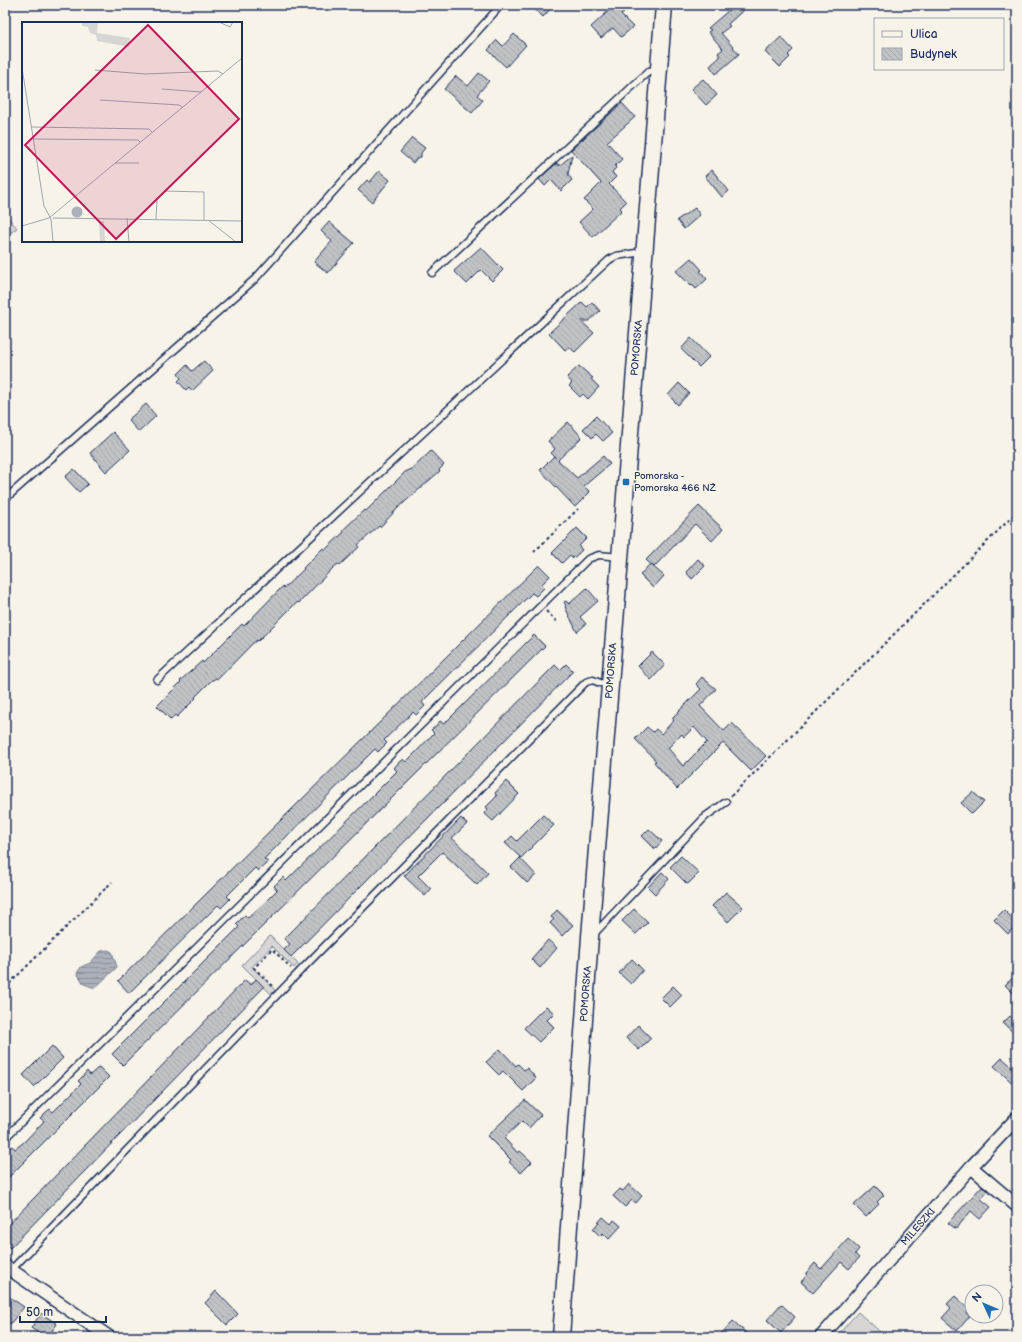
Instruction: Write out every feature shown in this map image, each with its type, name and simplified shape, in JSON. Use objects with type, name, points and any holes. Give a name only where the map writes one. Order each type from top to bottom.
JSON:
[{"type":"street","name":"POMORSKA","points":[[562,1337],[590,937],[664,5]]},
{"type":"street","name":"MILESZKI","points":[[821,1337],[971,1167],[1017,1118]]},
{"type":"street","points":[[971,1167],[1017,1206]]},
{"type":"street","points":[[8,1268],[109,1337]]},
{"type":"lane","points":[[5,499],[255,279],[501,5]]},
{"type":"lane","points":[[432,273],[649,71],[659,68]]},
{"type":"lane","points":[[157,680],[609,260],[616,256],[644,252]]},
{"type":"lane","points":[[5,1138],[588,559],[599,555],[620,557]]},
{"type":"lane","points":[[8,1268],[586,682],[593,680],[600,683],[611,684]]},
{"type":"lane","points":[[590,937],[596,933],[706,816],[726,802]]},
{"type":"path","points":[[534,552],[578,509]]},
{"type":"path","points":[[726,802],[1017,512]]},
{"type":"path","points":[[541,606],[558,623]]},
{"type":"path","points":[[5,988],[112,882]]},
{"type":"path","points":[[280,993],[254,968],[272,949],[297,974]]},
{"type":"green space","points":[[5,214],[17,228],[5,237]]},
{"type":"green space","points":[[270,936],[298,964],[294,968],[272,946],[252,967],[275,990],[271,994],[242,965]]},
{"type":"green space","points":[[858,1312],[886,1337],[836,1337]]},
{"type":"shaded area","points":[[108,950],[112,952],[117,967],[95,988],[84,984],[77,973],[81,967],[90,963],[101,951]]},
{"type":"building","points":[[530,5],[554,5],[543,17]]},
{"type":"building","points":[[615,5],[624,13],[621,15],[633,27],[621,37],[613,28],[601,38],[591,27]]},
{"type":"building","points":[[735,5],[749,5],[728,24],[730,26],[721,33],[739,54],[716,74],[710,66],[720,57],[718,53],[723,49],[708,32],[711,30],[708,28]]},
{"type":"building","points":[[514,34],[526,45],[506,67],[488,50],[497,40],[503,46]]},
{"type":"building","points":[[781,37],[793,50],[788,55],[790,57],[780,67],[765,52]]},
{"type":"building","points":[[479,73],[489,81],[477,95],[483,100],[472,113],[444,89],[456,76],[468,86]]},
{"type":"building","points":[[703,79],[717,95],[706,105],[691,89]]},
{"type":"building","points":[[622,103],[635,117],[607,142],[622,159],[615,166],[616,168],[612,172],[616,177],[609,184],[626,202],[620,208],[622,210],[593,237],[579,222],[593,209],[584,200],[601,183],[571,150]]},
{"type":"building","points":[[412,138],[425,148],[421,153],[421,157],[417,158],[413,163],[400,152]]},
{"type":"building","points":[[572,155],[568,174],[572,180],[561,191],[551,180],[545,186],[539,179],[557,163],[559,166]]},
{"type":"building","points":[[712,170],[729,191],[722,197],[705,176]]},
{"type":"building","points":[[379,171],[390,180],[372,202],[358,190],[367,180],[370,182]]},
{"type":"building","points":[[695,208],[700,215],[684,229],[677,220]]},
{"type":"building","points":[[329,222],[354,243],[328,273],[314,262],[332,241],[321,231]]},
{"type":"building","points":[[481,247],[503,270],[492,281],[481,270],[467,284],[454,271]]},
{"type":"building","points":[[691,258],[702,270],[700,271],[707,279],[696,289],[676,271]]},
{"type":"building","points":[[582,302],[587,307],[592,302],[600,311],[589,321],[581,321],[594,333],[575,352],[569,347],[565,350],[549,333]]},
{"type":"building","points":[[691,338],[709,357],[699,367],[681,349]]},
{"type":"building","points":[[204,361],[213,371],[192,391],[189,387],[186,390],[178,381],[181,378],[178,374],[187,365],[192,371]]},
{"type":"building","points":[[579,366],[593,378],[591,379],[599,387],[588,399],[583,394],[580,397],[569,386],[572,383],[567,377]]},
{"type":"building","points":[[679,383],[689,393],[678,405],[668,395]]},
{"type":"building","points":[[146,404],[156,416],[139,432],[128,420]]},
{"type":"building","points":[[596,416],[612,433],[603,441],[596,434],[592,438],[583,429]]},
{"type":"building","points":[[568,422],[582,437],[558,460],[577,478],[603,456],[610,464],[584,486],[590,492],[575,507],[540,470],[554,456],[551,453],[555,449],[548,441]]},
{"type":"building","points":[[113,432],[130,450],[106,472],[90,453]]},
{"type":"building","points":[[431,451],[444,465],[439,470],[440,471],[398,508],[380,527],[379,526],[358,545],[359,547],[340,565],[338,564],[333,568],[299,603],[298,602],[293,606],[258,641],[257,640],[252,644],[218,679],[216,678],[211,681],[177,717],[175,715],[171,720],[157,706],[181,682],[180,681],[202,661],[203,663],[242,624],[244,626],[283,586],[284,588],[304,569],[303,568],[323,548],[325,550],[364,510],[366,511],[405,472],[412,469]]},
{"type":"building","points":[[74,469],[88,484],[79,492],[65,477]]},
{"type":"building","points":[[699,506],[723,529],[712,541],[695,524],[654,567],[646,560]]},
{"type":"building","points":[[577,528],[587,538],[579,546],[582,550],[573,558],[570,555],[562,563],[552,553]]},
{"type":"building","points":[[698,559],[705,566],[692,579],[686,572]]},
{"type":"building","points":[[650,564],[664,576],[653,588],[640,575]]},
{"type":"building","points":[[539,565],[550,576],[542,584],[545,587],[536,596],[532,593],[422,702],[425,706],[416,715],[413,712],[384,740],[387,743],[378,752],[375,749],[264,859],[268,862],[258,871],[255,868],[227,896],[230,899],[221,908],[218,905],[129,993],[118,981]]},
{"type":"building","points":[[587,588],[598,601],[580,617],[586,624],[577,632],[564,602],[566,601],[569,604]]},
{"type":"building","points":[[534,635],[545,646],[123,1065],[112,1054],[239,927],[236,924],[245,915],[248,918],[263,904],[277,890],[274,886],[283,877],[286,881],[377,791],[397,771],[394,768],[398,763],[403,759],[406,762],[434,733],[431,730],[440,721],[444,724]]},
{"type":"building","points":[[652,652],[665,665],[651,680],[638,666]]},
{"type":"building","points":[[566,664],[573,671],[291,957],[284,950],[290,944],[284,939],[555,665],[560,670]]},
{"type":"building","points":[[702,677],[716,689],[700,706],[724,731],[732,723],[766,756],[751,771],[723,743],[677,789],[654,762],[656,761],[635,739],[647,727],[653,732],[656,729],[661,734],[674,720],[672,718],[701,689],[696,684]],"holes":[[[694,727],[707,742],[683,766],[668,748],[682,734],[684,737]]]},
{"type":"building","points":[[506,781],[519,794],[493,821],[484,813],[488,809],[486,807],[497,796],[495,793]]},
{"type":"building","points":[[973,792],[984,802],[972,814],[961,803]]},
{"type":"building","points":[[543,815],[554,825],[521,858],[505,843],[512,836],[517,841]]},
{"type":"building","points":[[461,818],[467,824],[452,838],[488,873],[477,885],[442,852],[418,876],[431,889],[425,896],[404,876]]},
{"type":"building","points":[[649,829],[662,841],[655,849],[642,836]]},
{"type":"building","points":[[681,856],[699,873],[687,884],[670,867]]},
{"type":"building","points":[[520,858],[536,875],[527,883],[511,867]]},
{"type":"building","points":[[662,872],[669,879],[655,894],[648,887]]},
{"type":"building","points":[[726,892],[743,907],[728,922],[712,906]]},
{"type":"building","points":[[634,909],[648,922],[636,934],[622,921]]},
{"type":"building","points":[[557,910],[573,925],[562,936],[550,923],[554,919],[551,917]]},
{"type":"building","points":[[1004,910],[1017,923],[1008,934],[994,920]]},
{"type":"building","points":[[548,940],[557,948],[540,968],[531,959]]},
{"type":"building","points":[[632,959],[643,970],[631,984],[619,973]]},
{"type":"building","points":[[1017,974],[1017,997],[1005,985]]},
{"type":"building","points":[[256,979],[264,987],[10,1248],[5,1244],[5,1228],[245,980],[251,985]]},
{"type":"building","points":[[673,986],[682,995],[670,1007],[661,998]]},
{"type":"building","points":[[546,1006],[554,1013],[547,1020],[554,1027],[539,1042],[524,1028]]},
{"type":"building","points":[[1010,1016],[1017,1022],[1017,1036],[1003,1023]]},
{"type":"building","points":[[638,1025],[651,1038],[639,1050],[626,1038]]},
{"type":"building","points":[[52,1046],[63,1058],[34,1087],[23,1075]]},
{"type":"building","points":[[500,1049],[516,1066],[518,1064],[524,1070],[527,1068],[536,1078],[523,1091],[503,1071],[499,1075],[486,1062]]},
{"type":"building","points":[[1002,1058],[1017,1071],[1017,1087],[994,1066]]},
{"type":"building","points":[[99,1067],[109,1077],[5,1181],[5,1153],[12,1146],[15,1149],[24,1142],[44,1121],[40,1118],[50,1109],[53,1112],[81,1084],[78,1081],[87,1071],[90,1075]]},
{"type":"building","points":[[525,1100],[541,1115],[529,1128],[522,1121],[504,1138],[518,1153],[520,1151],[532,1162],[521,1173],[509,1162],[511,1160],[487,1136]]},
{"type":"building","points":[[629,1184],[642,1196],[636,1203],[632,1200],[625,1207],[613,1196],[620,1189],[623,1191]]},
{"type":"building","points":[[875,1186],[884,1195],[877,1202],[879,1204],[866,1217],[854,1205]]},
{"type":"building","points":[[982,1186],[987,1191],[981,1199],[991,1207],[980,1219],[971,1211],[956,1229],[948,1223]]},
{"type":"building","points":[[603,1217],[611,1224],[614,1220],[621,1226],[609,1239],[603,1233],[600,1236],[593,1229]]},
{"type":"building","points":[[848,1239],[859,1249],[855,1254],[859,1258],[849,1269],[841,1262],[813,1293],[801,1282],[808,1274],[806,1273],[815,1263],[821,1269]]},
{"type":"building","points":[[216,1291],[238,1314],[227,1325],[205,1303]]},
{"type":"building","points":[[5,1294],[24,1307],[10,1324],[5,1320]]},
{"type":"building","points":[[955,1296],[964,1304],[964,1323],[957,1331],[942,1318],[951,1308],[947,1304]]},
{"type":"building","points":[[781,1304],[795,1317],[781,1333],[767,1320]]},
{"type":"building","points":[[41,1313],[57,1324],[48,1337],[44,1337],[31,1328]]},
{"type":"building","points":[[733,1321],[751,1337],[718,1337]]},
{"type":"place","name":"Pomorska - Pomorska 466 NŻ","points":[[626,482]]}]
